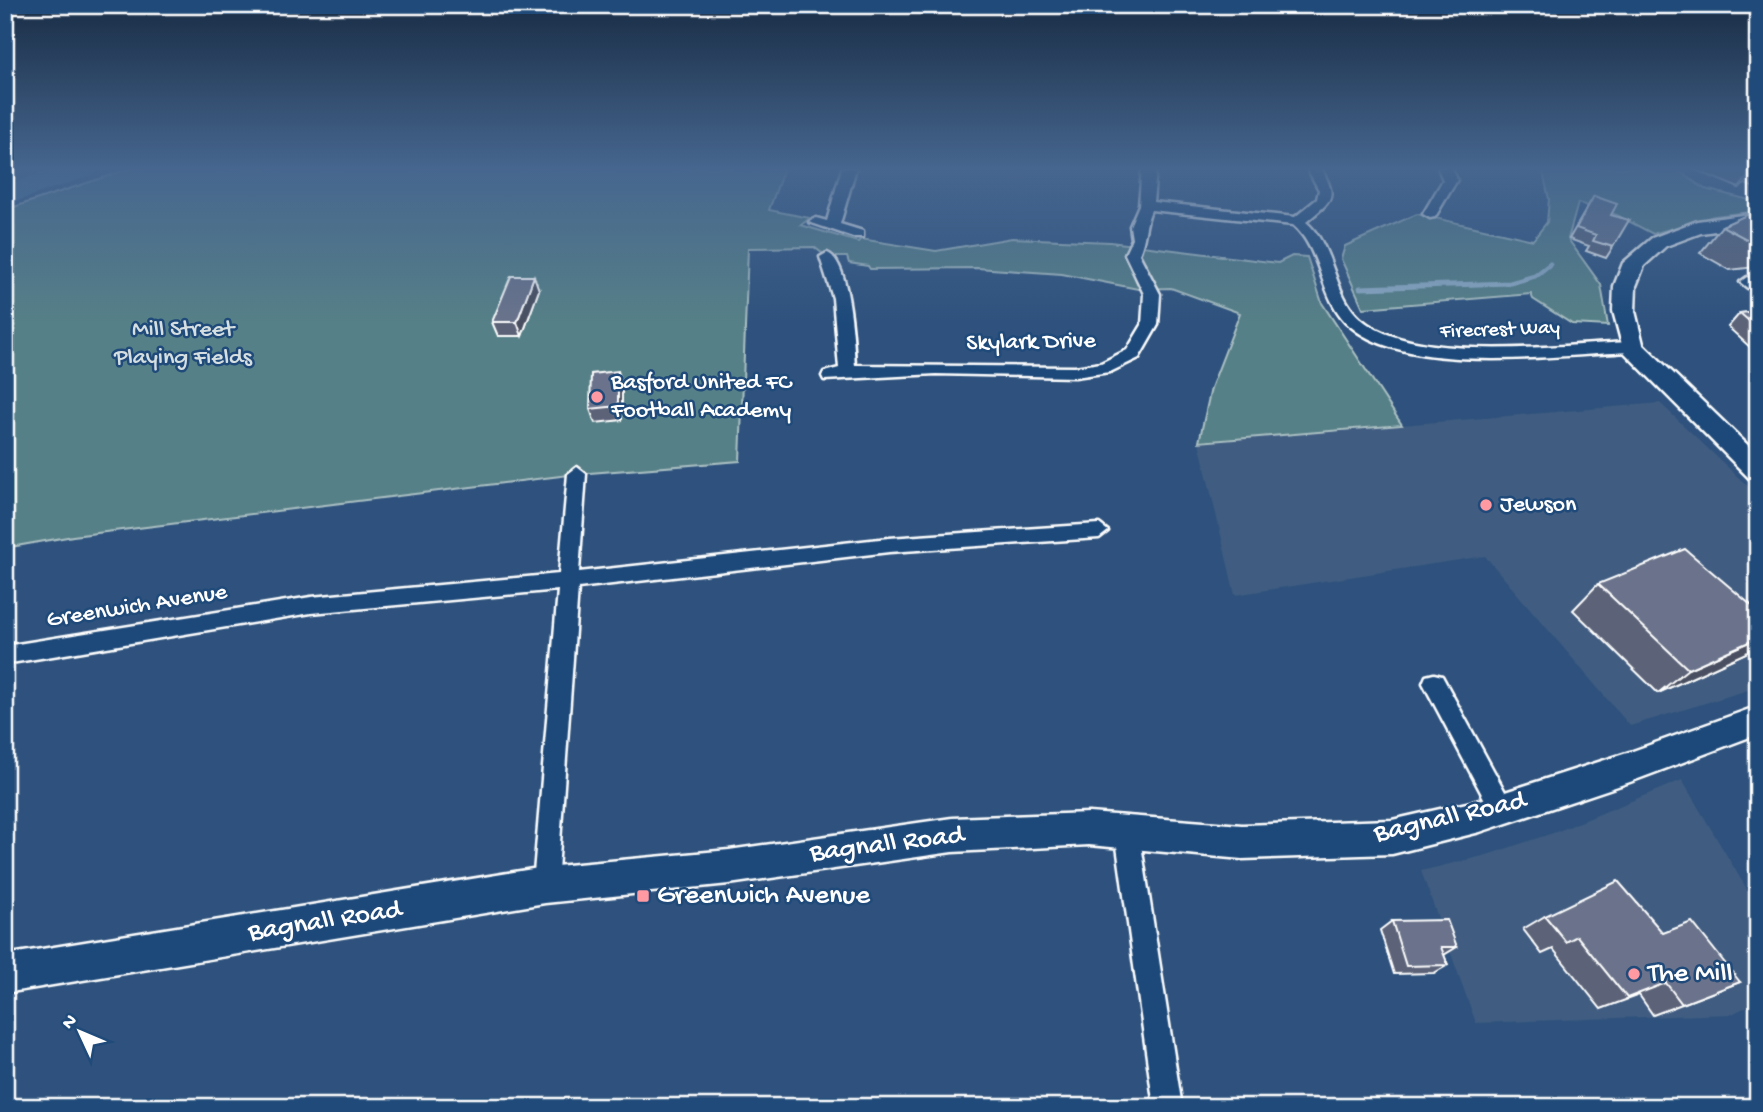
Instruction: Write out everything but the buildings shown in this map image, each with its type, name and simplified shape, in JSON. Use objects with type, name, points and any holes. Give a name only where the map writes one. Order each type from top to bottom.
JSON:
[{"type":"street","points":[[832,226],[834,220]]},
{"type":"street","name":"Skylark Drive","points":[[830,376],[847,371],[936,369],[1075,372],[1104,368],[1133,354],[1150,325],[1152,294],[1143,272],[1132,257],[1139,239],[1137,226],[1140,220]]},
{"type":"street","points":[[1289,220],[1297,222],[1300,220]]},
{"type":"street","points":[[1751,220],[1697,227],[1659,242],[1639,258],[1625,286],[1626,329],[1632,347],[1756,468]]},
{"type":"street","points":[[816,222],[858,234]]},
{"type":"street","name":"Firecrest Way","points":[[1297,222],[1314,236],[1336,295],[1347,314],[1367,330],[1395,344],[1443,354],[1632,347]]},
{"type":"street","points":[[827,257],[836,275],[842,307],[847,371]]},
{"type":"street","points":[[545,886],[577,474]]},
{"type":"street","name":"Greenwich Avenue","points":[[5,655],[311,605],[570,581],[889,545],[1099,531]]},
{"type":"street","points":[[1434,683],[1502,809]]},
{"type":"street","name":"Bagnall Road","points":[[5,974],[545,886],[729,867],[952,835],[1089,829],[1242,842],[1392,837],[1502,809],[1758,720]]},
{"type":"street","points":[[1127,832],[1168,1107]]},
{"type":"shaded area","name":"Jewson","points":[[1660,403],[1758,496],[1758,687],[1630,726],[1485,556],[1235,595],[1199,442]]},
{"type":"shaded area","points":[[1682,780],[1758,908],[1758,1001],[1732,1014],[1476,1023],[1421,871],[1487,855],[1556,832]]},
{"type":"green space","name":"Mill Street Playing Fields","points":[[5,220],[808,220],[801,225],[858,242],[861,239],[936,251],[1012,238],[1110,242],[1278,263],[1292,256],[1307,257],[1322,303],[1402,425],[1199,442],[1211,388],[1240,313],[1171,288],[1138,289],[1062,274],[977,268],[870,269],[868,266],[849,263],[847,257],[827,257],[814,247],[748,248],[740,461],[577,474],[73,536],[5,548]]},
{"type":"green space","points":[[1404,220],[1443,220],[1533,240],[1547,222],[1573,220],[1568,239],[1601,285],[1608,326],[1572,324],[1533,299],[1531,294],[1363,308],[1341,259],[1345,246]]},
{"type":"green space","points":[[1626,220],[1701,220],[1653,234]]},
{"type":"waterway","points":[[1360,288],[1510,283],[1535,276],[1550,264]]},
{"type":"place","name":"Basford United FC Football Academy","points":[[597,397]]},
{"type":"place","name":"Jewson","points":[[1486,505]]},
{"type":"place","name":"Greenwich Avenue","points":[[643,896]]},
{"type":"place","name":"The Mill","points":[[1634,974]]}]
